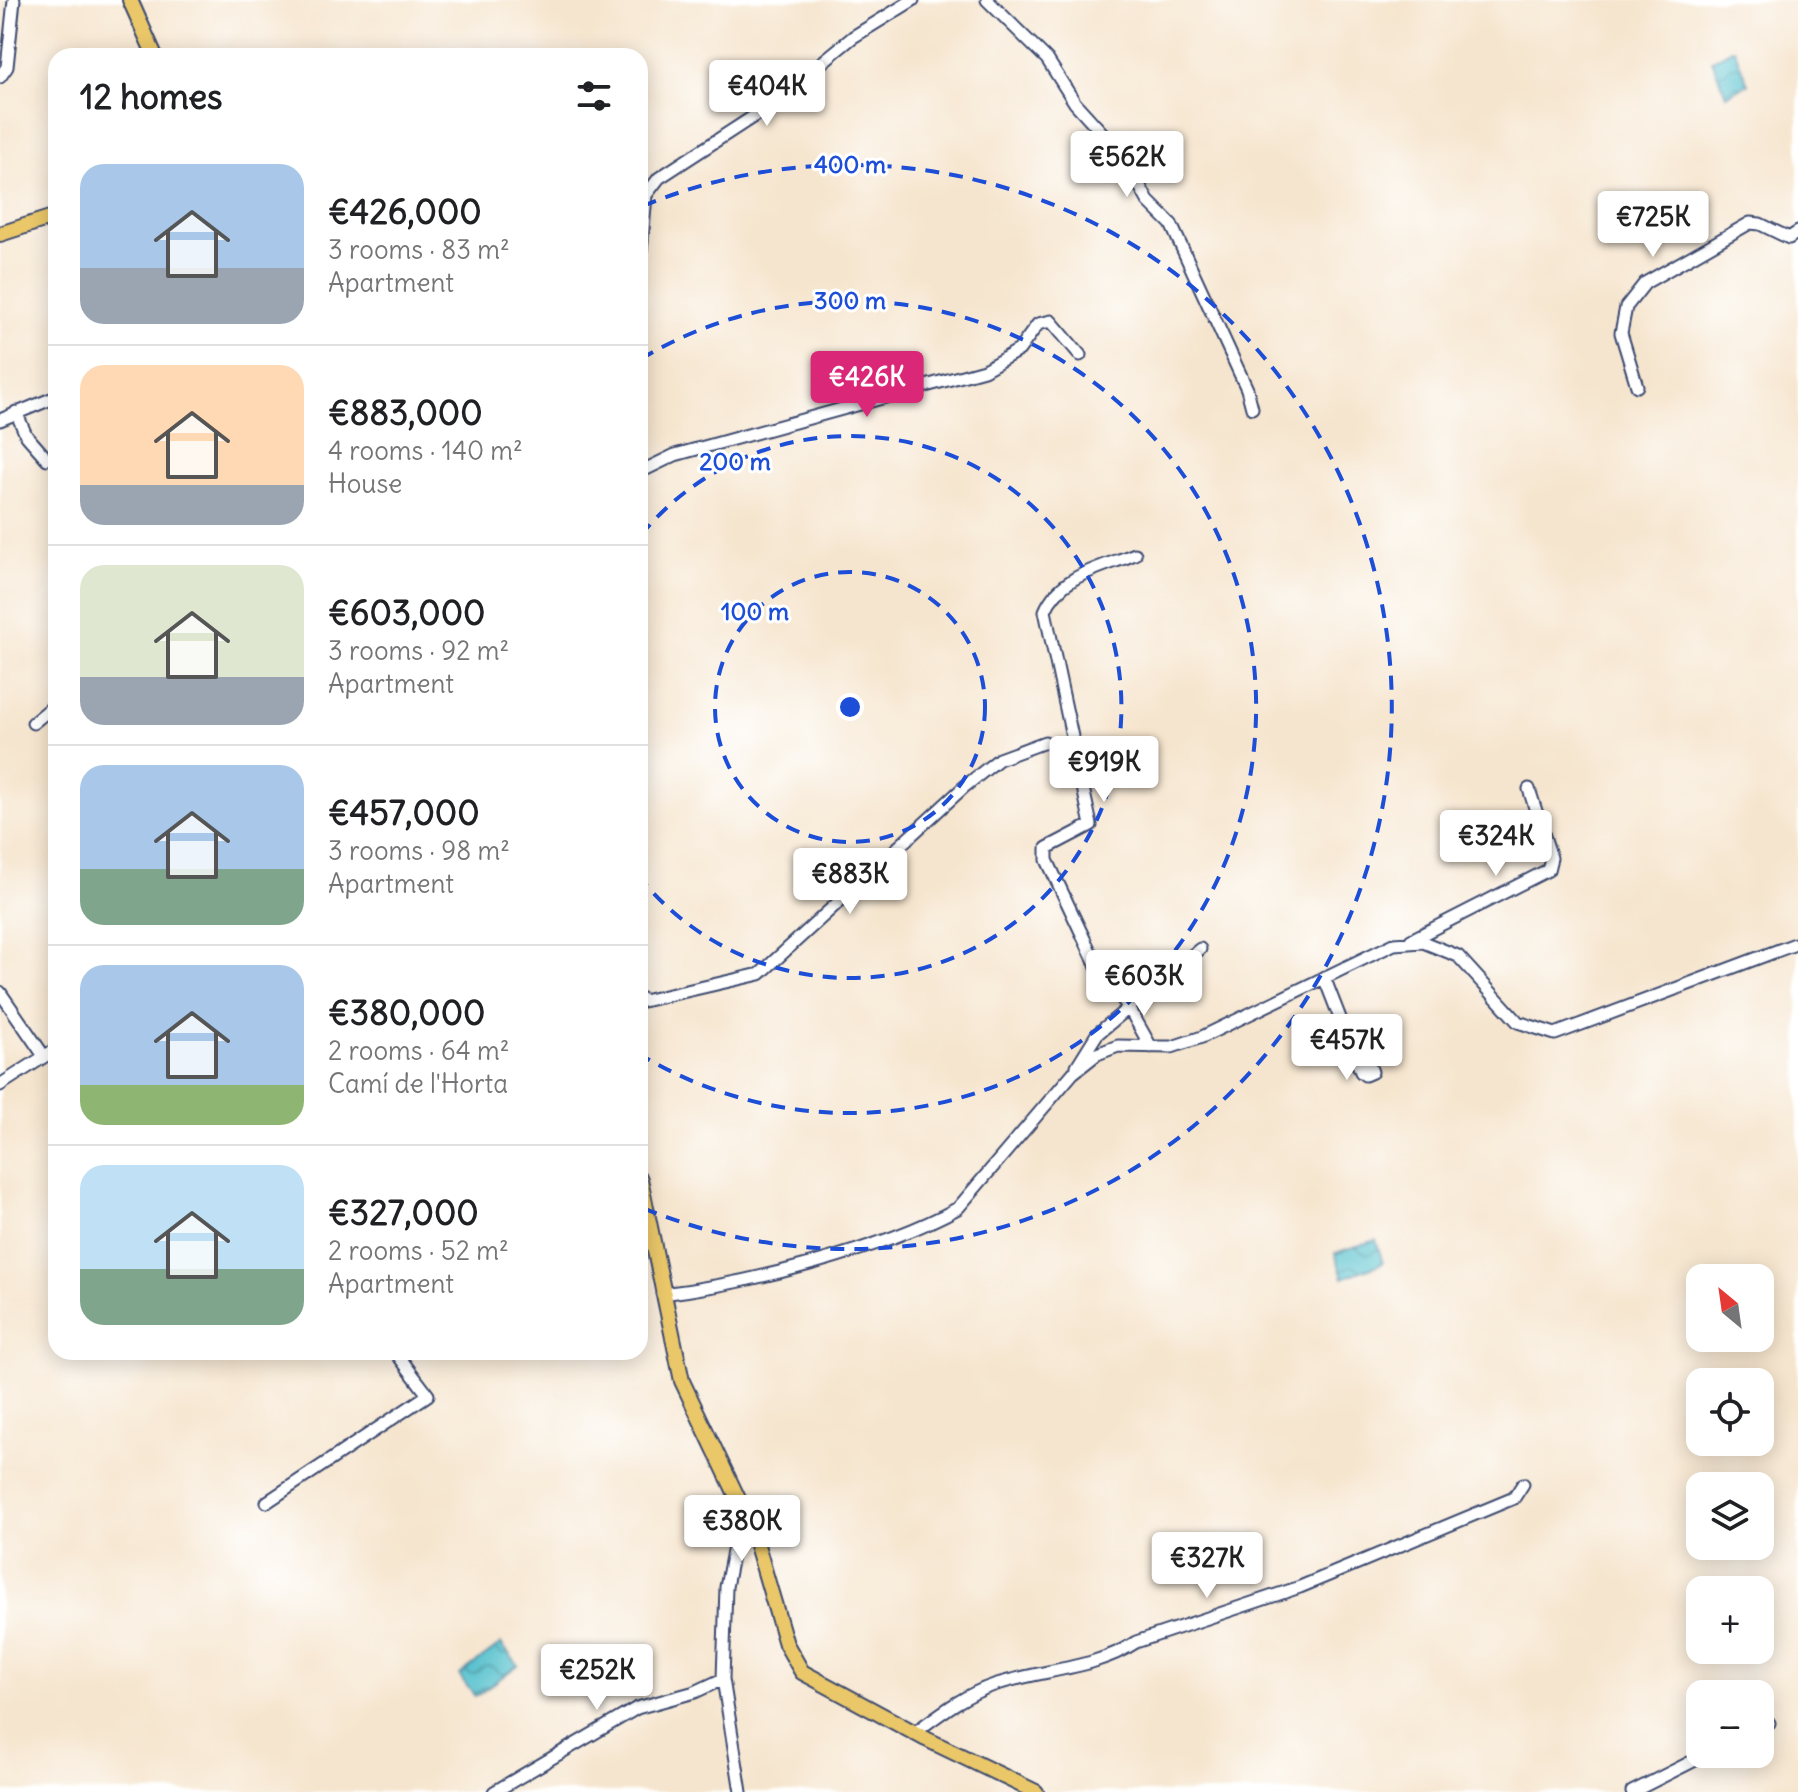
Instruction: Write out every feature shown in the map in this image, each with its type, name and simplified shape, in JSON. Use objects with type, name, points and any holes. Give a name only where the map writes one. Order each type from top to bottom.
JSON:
[{"type":"main road","points":[[130,0],[151,48]]},
{"type":"main road","points":[[0,234],[48,219]]},
{"type":"main road","points":[[648,1223],[682,1381],[742,1505],[786,1644],[802,1672],[914,1733],[1036,1792]]},
{"type":"street","points":[[0,77],[7,67],[14,0]]},
{"type":"street","points":[[648,192],[659,178],[765,109],[853,37],[913,0]]},
{"type":"street","points":[[987,0],[1047,59],[1075,103],[1124,157],[1148,201],[1171,224],[1241,374],[1252,408]]},
{"type":"street","points":[[1637,386],[1621,333],[1626,307],[1645,283],[1750,223],[1789,238],[1798,232]]},
{"type":"street","points":[[648,468],[675,455],[984,370],[1019,350],[1038,324],[1051,321],[1080,355]]},
{"type":"street","points":[[0,420],[48,400]]},
{"type":"street","points":[[16,412],[26,435],[47,459]]},
{"type":"street","points":[[1135,554],[1064,583],[1051,596],[1045,611],[1091,825],[1047,848],[1047,860],[1097,966],[1129,1008],[1151,1047]]},
{"type":"street","points":[[33,723],[48,711]]},
{"type":"street","points":[[648,1000],[760,974],[964,787],[999,759],[1045,742]]},
{"type":"street","points":[[1404,943],[1548,870],[1551,858],[1529,789]]},
{"type":"street","points":[[1073,1073],[1097,1054],[1118,1046],[1172,1047],[1202,1037],[1394,944],[1423,942],[1458,956],[1518,1022],[1555,1034],[1798,943]]},
{"type":"street","points":[[662,1294],[712,1288],[793,1266],[958,1208],[1073,1073],[1097,1034],[1200,949]]},
{"type":"street","points":[[1324,977],[1354,1055]]},
{"type":"street","points":[[0,992],[44,1056]]},
{"type":"street","points":[[0,1085],[48,1054]]},
{"type":"street","points":[[267,1502],[428,1395],[402,1360]]},
{"type":"street","points":[[914,1733],[965,1696],[995,1684],[1113,1657],[1136,1642],[1300,1587],[1514,1498],[1523,1484]]},
{"type":"street","points":[[741,1792],[723,1679],[726,1587],[742,1505]]},
{"type":"street","points":[[494,1792],[637,1708],[695,1692],[723,1679]]},
{"type":"street","points":[[1632,1792],[1686,1765]]},
{"type":"water","points":[[1734,48],[1748,84],[1726,95],[1712,60]]},
{"type":"water","points":[[1376,1240],[1383,1263],[1343,1278],[1335,1253]]},
{"type":"water","points":[[501,1644],[518,1665],[475,1697],[459,1675]]}]
